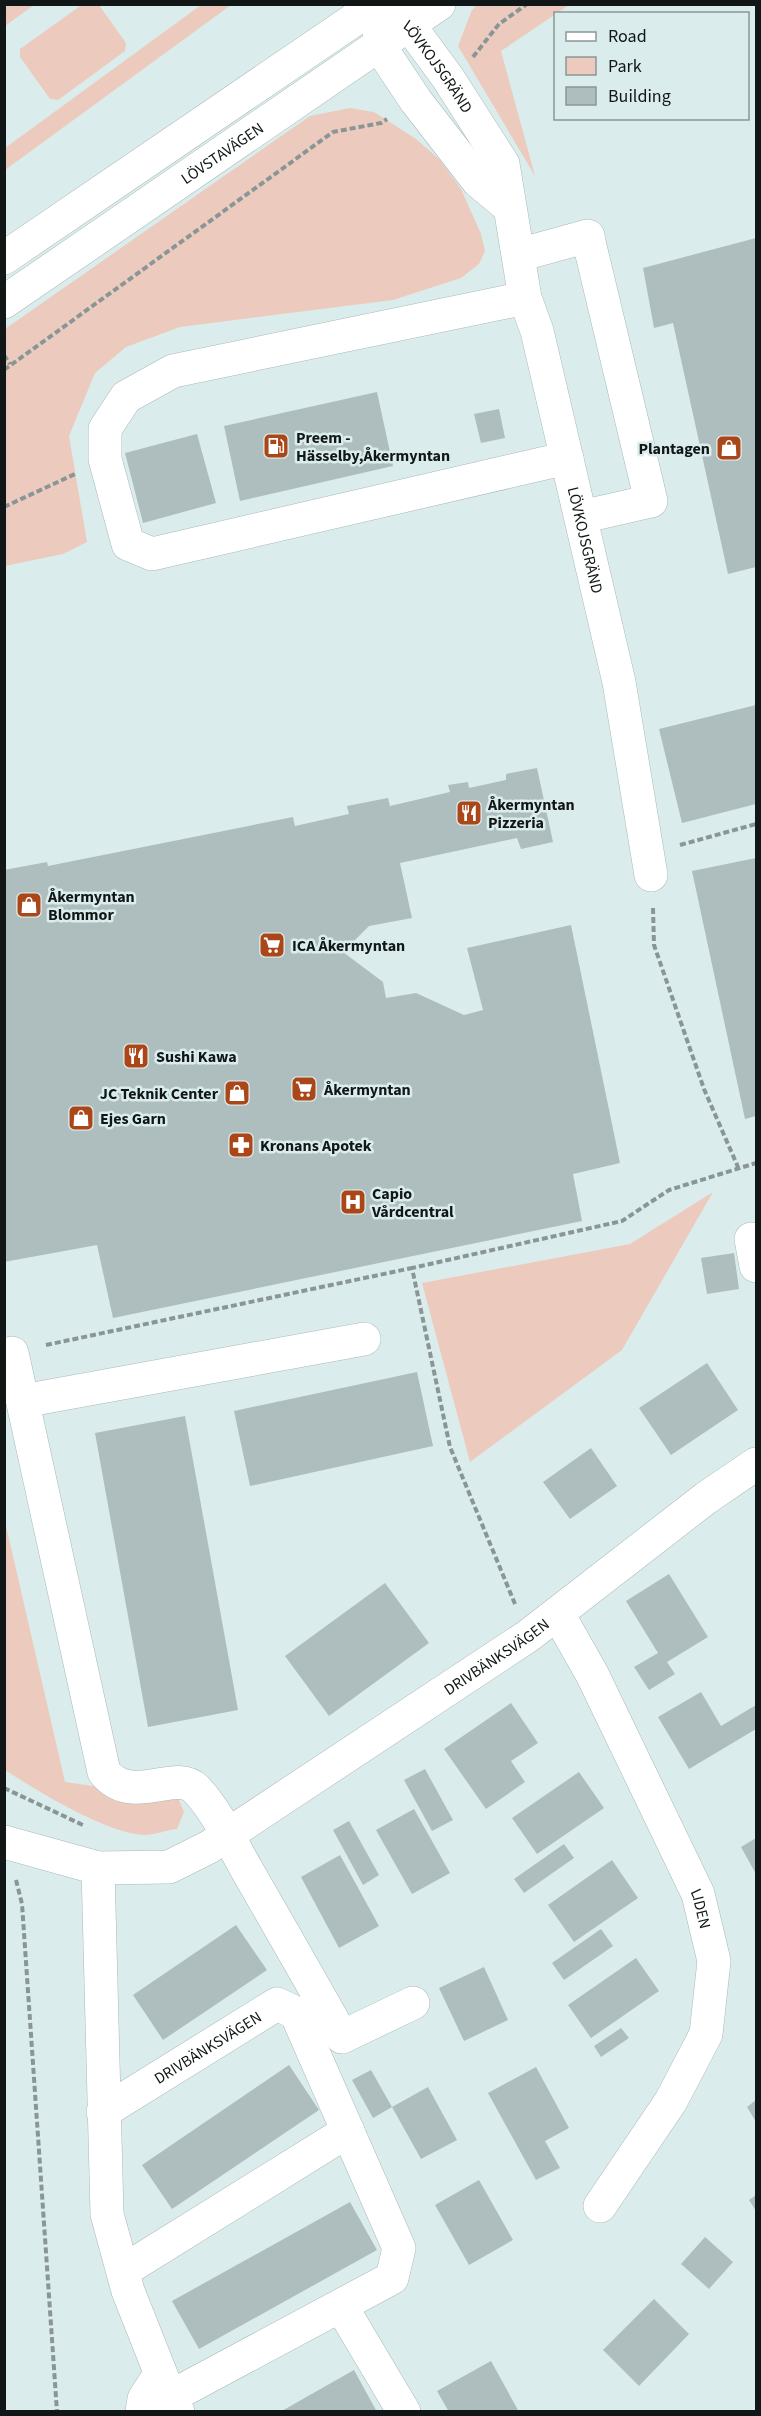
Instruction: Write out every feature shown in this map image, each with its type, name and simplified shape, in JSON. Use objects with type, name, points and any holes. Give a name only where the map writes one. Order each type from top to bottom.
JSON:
[{"type":"street","name":"LÖVKOJSGRÄND","points":[[378,4],[409,25],[448,78],[503,164],[508,206],[519,255],[525,298],[537,331],[619,682],[649,864]]},
{"type":"street","name":"LÖVKOJSGRÄND","points":[[378,4],[380,46],[416,101],[478,181],[508,206]]},
{"type":"street","points":[[4,258],[378,4]]},
{"type":"street","name":"LÖVSTAVÄGEN","points":[[4,302],[439,4]]},
{"type":"street","points":[[519,255],[588,237],[651,501],[581,517]]},
{"type":"street","points":[[525,298],[174,371],[126,397],[105,429],[105,459],[128,543],[152,554],[567,458]]},
{"type":"street","points":[[23,1401],[364,1338]]},
{"type":"street","points":[[12,1353],[104,1772],[112,1783],[125,1788],[183,1783],[195,1787],[226,1834],[342,2037],[413,2003]]},
{"type":"street","name":"DRIVBÄNKSVÄGEN","points":[[5,1842],[98,1868],[169,1867],[226,1834],[528,1636],[706,1498],[756,1464]]},
{"type":"street","name":"LIDEN","points":[[558,1614],[592,1674],[699,1894],[714,1961],[706,2034],[671,2101],[600,2206]]},
{"type":"street","name":"DRIVBÄNKSVÄGEN","points":[[98,1868],[103,2112],[107,2214],[163,2399],[341,2307],[392,2278],[399,2248],[296,2013],[277,2004],[103,2112]]},
{"type":"street","points":[[123,2271],[348,2132]]},
{"type":"street","points":[[341,2307],[404,2412]]},
{"type":"path","points":[[448,78],[471,59],[499,24],[527,4]]},
{"type":"path","points":[[4,370],[333,132],[381,123],[416,101]]},
{"type":"path","points":[[4,355],[10,364]]},
{"type":"path","points":[[4,507],[105,459]]},
{"type":"path","points":[[738,1167],[704,1089],[654,945],[649,864],[756,824]]},
{"type":"path","points":[[12,1353],[622,1221],[669,1190],[756,1163]]},
{"type":"path","points":[[412,1268],[450,1447],[528,1636]]},
{"type":"path","points":[[4,1788],[42,1808],[92,1829]]},
{"type":"path","points":[[5,1842],[22,1904],[57,2412]]},
{"type":"green space","points":[[5,4],[34,4],[34,5],[5,26]]},
{"type":"green space","points":[[83,4],[99,5],[126,43],[125,51],[58,100],[50,99],[20,57],[20,49]]},
{"type":"green space","points":[[201,5],[231,5],[5,170],[5,148]]},
{"type":"green space","points":[[477,5],[569,5],[559,12],[554,12],[554,15],[501,51],[535,176],[458,46],[472,10]]},
{"type":"green space","points":[[350,108],[374,112],[416,139],[440,160],[461,189],[481,234],[485,251],[479,264],[461,278],[393,300],[180,327],[126,347],[95,373],[69,436],[87,542],[63,554],[5,566],[5,329],[310,116]]},
{"type":"green space","points":[[713,1192],[622,1350],[470,1462],[422,1283],[630,1244]]},
{"type":"green space","points":[[4,1517],[65,1782],[178,1798],[184,1812],[177,1829],[144,1835],[111,1827],[72,1810],[5,1770]]},
{"type":"building","name":"Plantagen","points":[[756,238],[756,567],[728,574],[673,323],[654,328],[643,268]]},
{"type":"building","points":[[377,392],[393,466],[240,501],[224,426]]},
{"type":"building","points":[[499,409],[505,438],[481,443],[474,414]]},
{"type":"building","points":[[197,434],[216,503],[143,523],[125,453]]},
{"type":"building","points":[[756,705],[756,804],[682,823],[659,729]]},
{"type":"building","name":"Åkermyntan","points":[[537,768],[553,842],[521,849],[517,838],[400,863],[412,918],[369,926],[343,952],[383,982],[386,998],[416,993],[464,1015],[483,1010],[467,948],[571,925],[620,1163],[573,1174],[582,1221],[113,1318],[97,1245],[4,1262],[4,870],[47,862],[48,866],[293,817],[295,826],[349,814],[347,806],[388,798],[390,806],[450,792],[448,785],[468,782],[469,788],[506,780],[506,774]]},
{"type":"building","points":[[756,858],[756,1116],[745,1119],[692,871]]},
{"type":"building","points":[[734,1253],[739,1289],[707,1294],[701,1258]]},
{"type":"building","points":[[707,1363],[738,1410],[671,1455],[639,1408]]},
{"type":"building","points":[[417,1372],[433,1446],[250,1486],[234,1411]]},
{"type":"building","points":[[185,1416],[238,1710],[148,1727],[95,1433]]},
{"type":"building","points":[[591,1448],[617,1486],[570,1519],[543,1482]]},
{"type":"building","points":[[669,1574],[708,1637],[667,1662],[675,1674],[649,1690],[634,1667],[658,1653],[626,1601]]},
{"type":"building","points":[[385,1583],[429,1643],[329,1716],[285,1656]]},
{"type":"building","points":[[701,1692],[721,1726],[756,1705],[756,1729],[689,1769],[658,1717]]},
{"type":"building","points":[[511,1703],[538,1743],[511,1761],[525,1782],[486,1809],[444,1749]]},
{"type":"building","points":[[425,1769],[453,1820],[432,1831],[404,1780]]},
{"type":"building","points":[[579,1772],[604,1808],[537,1854],[512,1818]]},
{"type":"building","points":[[414,1809],[450,1873],[412,1894],[376,1830]]},
{"type":"building","points":[[349,1821],[379,1875],[363,1885],[333,1830]]},
{"type":"building","points":[[756,1838],[756,1874],[741,1847]]},
{"type":"building","points":[[564,1844],[574,1858],[524,1893],[514,1879]]},
{"type":"building","points":[[340,1855],[379,1926],[339,1948],[301,1877]]},
{"type":"building","points":[[612,1860],[638,1898],[574,1942],[548,1905]]},
{"type":"building","points":[[236,1925],[267,1970],[163,2040],[133,1995]]},
{"type":"building","points":[[601,1929],[613,1946],[564,1980],[552,1963]]},
{"type":"building","points":[[636,1958],[659,1991],[591,2038],[568,2005]]},
{"type":"building","points":[[484,1967],[508,2020],[464,2041],[439,1988]]},
{"type":"building","points":[[621,2028],[629,2038],[601,2057],[594,2046]]},
{"type":"building","points":[[289,2065],[319,2110],[172,2209],[142,2165]]},
{"type":"building","points":[[536,2067],[569,2128],[545,2141],[560,2168],[536,2180],[488,2093]]},
{"type":"building","points":[[371,2070],[392,2107],[373,2118],[352,2080]]},
{"type":"building","points":[[428,2087],[457,2140],[421,2159],[392,2107]]},
{"type":"building","points":[[756,2100],[756,2122],[747,2107]]},
{"type":"building","points":[[479,2180],[513,2240],[469,2265],[435,2205]]},
{"type":"building","points":[[756,2195],[756,2211],[749,2200]]},
{"type":"building","points":[[350,2202],[377,2250],[199,2349],[172,2301]]},
{"type":"building","points":[[705,2237],[733,2262],[709,2289],[681,2264]]},
{"type":"building","points":[[654,2299],[689,2334],[639,2386],[603,2350]]},
{"type":"building","points":[[491,2361],[519,2412],[449,2412],[437,2391]]},
{"type":"building","points":[[354,2370],[377,2412],[280,2412],[324,2387]]},
{"type":"place","name":"Preem - Hässelby,Åkermyntan","points":[[276,446]]},
{"type":"place","name":"Plantagen","points":[[729,448]]},
{"type":"place","name":"Åkermyntan Pizzeria","points":[[469,813]]},
{"type":"place","name":"Åkermyntan Blommor","points":[[29,905]]},
{"type":"place","name":"ICA Åkermyntan","points":[[272,945]]},
{"type":"place","name":"Sushi Kawa","points":[[136,1056]]},
{"type":"place","name":"Åkermyntan","points":[[304,1089]]},
{"type":"place","name":"JC Teknik Center","points":[[237,1093]]},
{"type":"place","name":"Ejes Garn","points":[[81,1118]]},
{"type":"place","name":"Kronans Apotek","points":[[241,1145]]},
{"type":"place","name":"Capio Vårdcentral","points":[[353,1202]]}]
